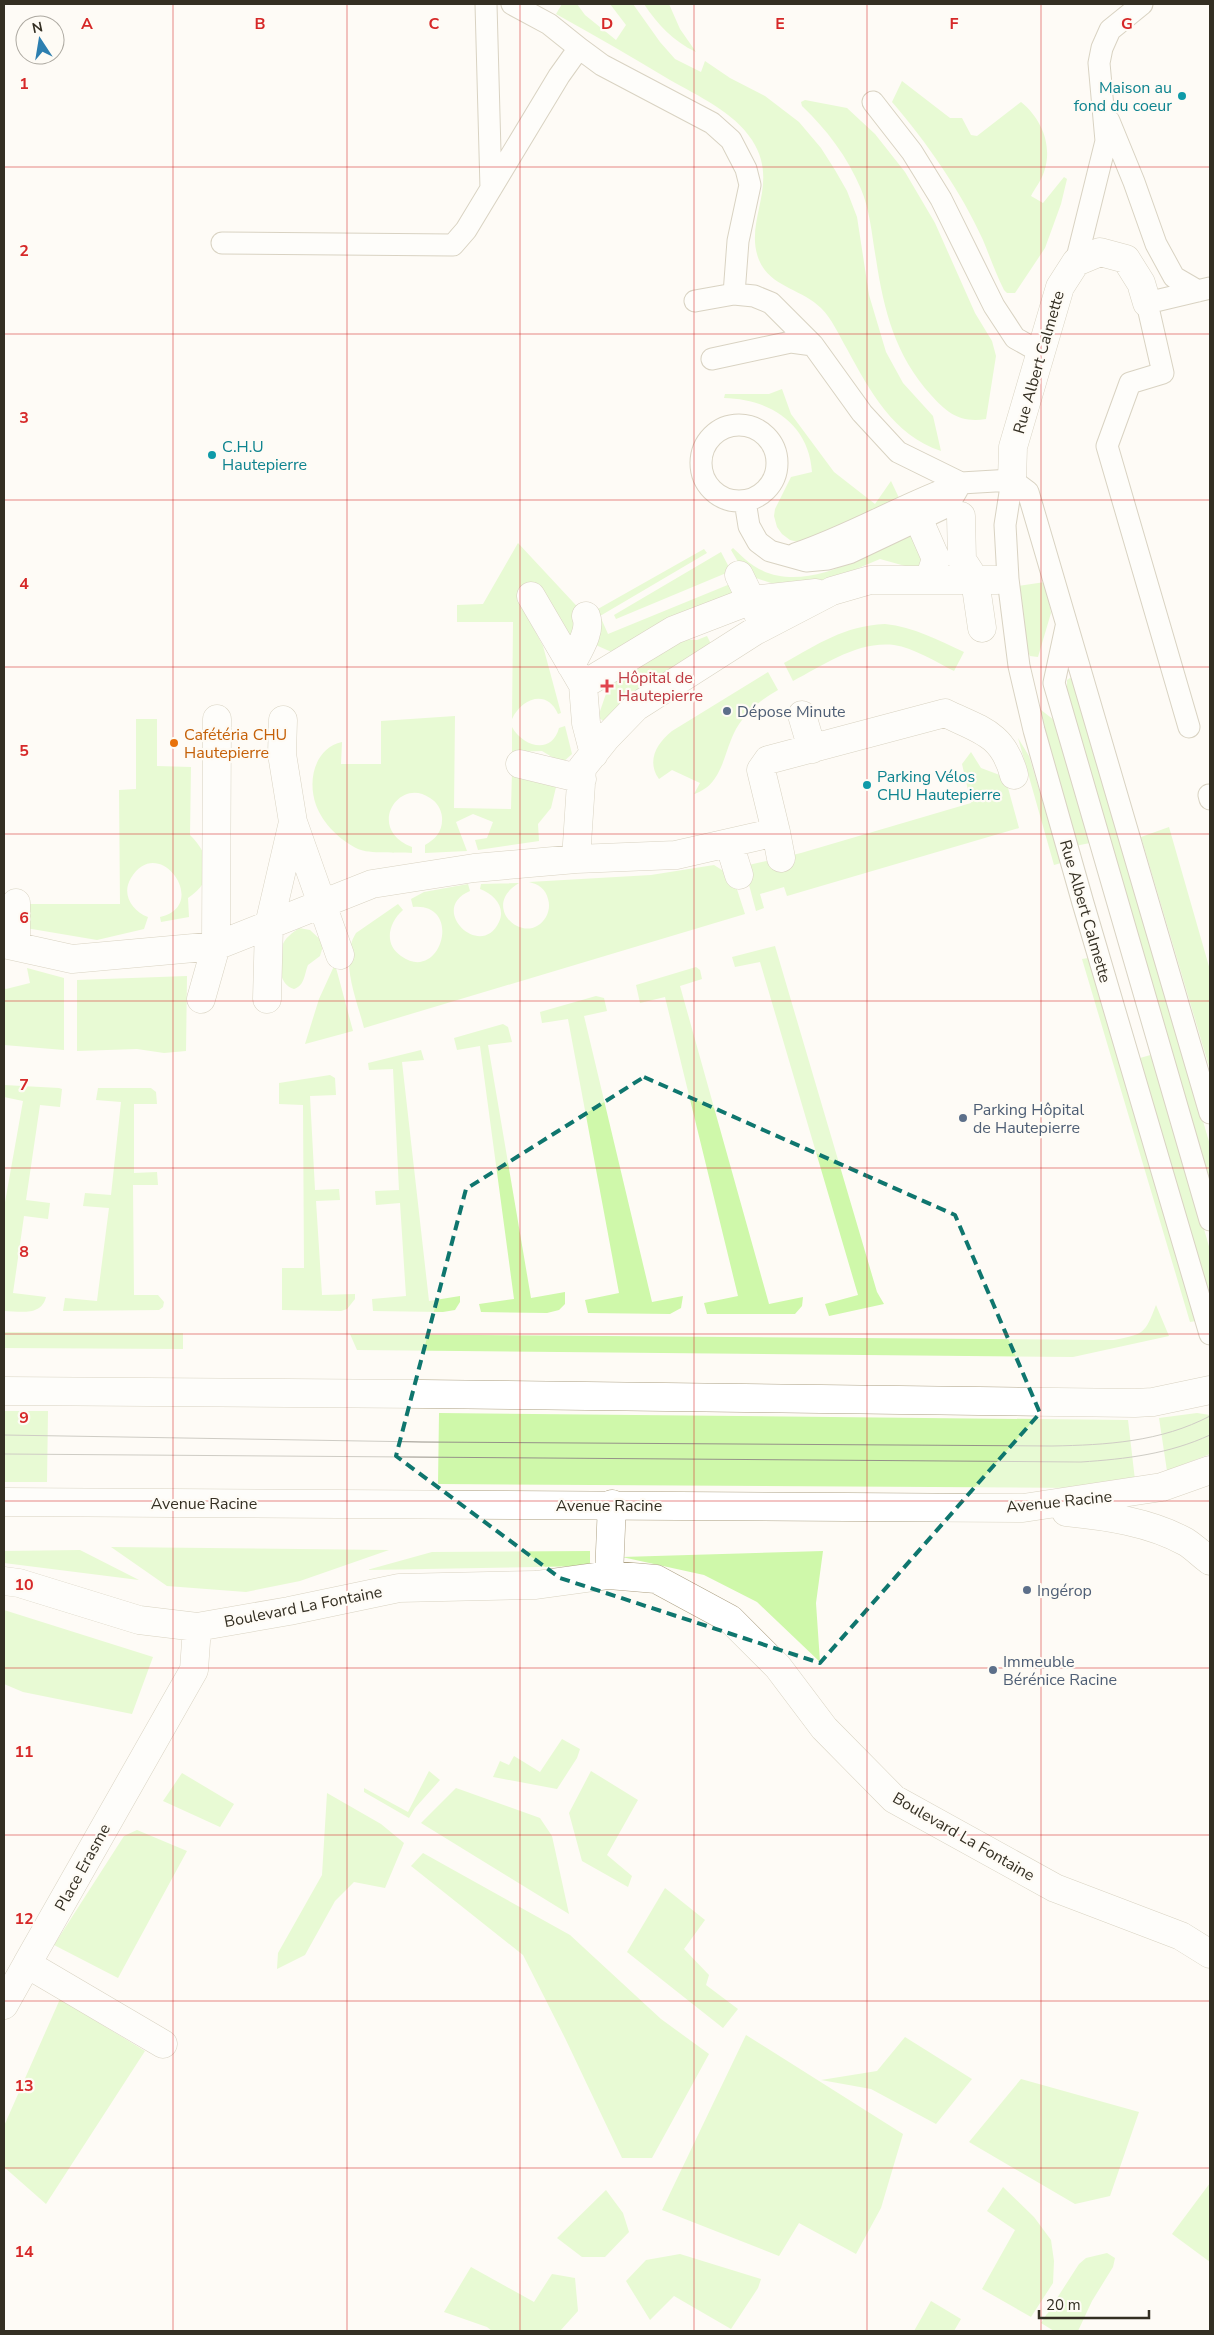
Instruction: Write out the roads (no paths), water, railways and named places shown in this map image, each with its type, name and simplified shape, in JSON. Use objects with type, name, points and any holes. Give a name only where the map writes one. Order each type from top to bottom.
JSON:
[{"type":"street","points":[[1076,262],[1100,252],[1126,259],[1141,283],[1147,303]]},
{"type":"street","name":"Rue Albert Calmette","points":[[1012,480],[1014,447],[1040,352],[1060,287],[1076,262]]},
{"type":"street","points":[[960,572],[961,516]]},
{"type":"street","points":[[922,527],[960,572],[982,628]]},
{"type":"street","points":[[577,675],[674,630],[752,600],[832,591],[870,580],[960,572]]},
{"type":"street","points":[[736,574],[752,600],[762,632]]},
{"type":"street","points":[[576,859],[582,768],[636,708],[832,591]]},
{"type":"street","points":[[531,596],[577,675],[594,754]]},
{"type":"street","points":[[577,675],[589,622],[586,616]]},
{"type":"street","points":[[16,903],[10,945],[72,969],[216,946],[372,884],[474,868],[576,859],[676,855],[729,843],[778,845],[762,770],[768,760],[812,749],[947,708],[992,735],[1010,760],[1014,775]]},
{"type":"street","points":[[802,715],[812,749]]},
{"type":"street","points":[[200,998],[216,946],[217,719]]},
{"type":"street","points":[[283,720],[282,754],[293,822],[324,903],[340,955]]},
{"type":"street","points":[[520,764],[582,778]]},
{"type":"street","points":[[267,999],[270,925],[293,822]]},
{"type":"street","points":[[729,843],[739,875]]},
{"type":"street","points":[[4,1391],[1135,1403],[1153,1402],[1210,1390]]},
{"type":"street","name":"Avenue Racine","points":[[4,1502],[612,1504],[1023,1508],[1162,1487],[1210,1470]]},
{"type":"street","points":[[609,1575],[612,1504]]},
{"type":"street","points":[[1023,1508],[1098,1516],[1142,1525],[1185,1542],[1210,1561]]},
{"type":"street","name":"Boulevard La Fontaine","points":[[4,1581],[19,1583],[139,1620],[197,1626],[288,1611],[399,1588],[536,1585],[609,1575],[656,1579],[730,1619],[778,1667],[824,1728],[894,1799],[1055,1888],[1181,1936],[1210,1954]]},
{"type":"street","name":"Place Erasme","points":[[4,2005],[194,1670],[197,1626]]},
{"type":"street","points":[[27,1964],[163,2044]]},
{"type":"lane","points":[[486,4],[491,189]]},
{"type":"lane","points":[[512,4],[549,24],[602,65],[712,123],[731,140],[746,169],[750,185],[738,241],[734,294]]},
{"type":"lane","points":[[1076,262],[1106,140],[1105,111],[1099,63],[1102,48],[1110,30],[1142,4]]},
{"type":"lane","points":[[222,244],[453,245],[466,230],[559,76],[579,48]]},
{"type":"lane","points":[[873,102],[912,152],[941,199],[994,306],[1015,338],[1040,352]]},
{"type":"lane","points":[[1105,111],[1134,182],[1156,244],[1174,277],[1204,290]]},
{"type":"lane","points":[[1189,727],[1107,446],[1130,383],[1163,373],[1147,303],[1204,290]]},
{"type":"lane","points":[[695,301],[734,294],[754,296],[771,303],[813,345],[862,413],[898,452],[961,483],[1012,480]]},
{"type":"lane","points":[[712,359],[791,342],[813,345]]},
{"type":"lane","name":"Rue Albert Calmette","points":[[1210,1220],[1054,683],[1067,625],[1028,492],[1012,480],[1005,525],[1008,578],[1019,666],[1034,730],[1083,903],[1210,1334]]},
{"type":"lane","points":[[746,501],[749,526],[758,542],[770,551],[785,557],[806,561],[828,559],[849,553],[948,506],[961,483]]},
{"type":"lane","points":[[1067,625],[1210,1113]]},
{"type":"lane","points":[[1083,903],[1114,893]]},
{"type":"tram line","points":[[4,1435],[422,1442],[1052,1446],[1093,1445],[1153,1437],[1172,1432],[1210,1416]]},
{"type":"tram line","points":[[4,1454],[1081,1462],[1147,1455],[1179,1447],[1210,1435]]},
{"type":"place","name":"Maison au fond du coeur","points":[[1182,96]]},
{"type":"place","name":"C.H.U Hautepierre","points":[[212,455]]},
{"type":"place","name":"Hôpital de Hautepierre","points":[[607,686]]},
{"type":"place","name":"Dépose Minute","points":[[727,711]]},
{"type":"place","name":"Cafétéria CHU Hautepierre","points":[[174,743]]},
{"type":"place","name":"Parking Vélos CHU Hautepierre","points":[[867,785]]},
{"type":"place","name":"Parking Hôpital de Hautepierre","points":[[963,1118]]},
{"type":"place","name":"Ingérop","points":[[1027,1590]]},
{"type":"place","name":"Immeuble Bérénice Racine","points":[[993,1670]]}]
